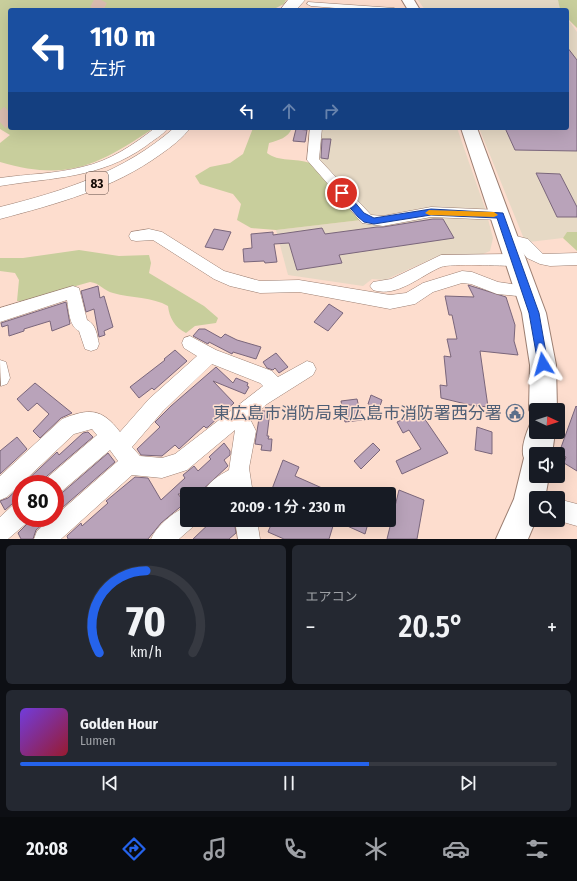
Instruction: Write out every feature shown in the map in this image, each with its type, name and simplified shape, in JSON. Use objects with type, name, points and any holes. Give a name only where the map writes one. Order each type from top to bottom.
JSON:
[{"type":"highway","points":[[470,130],[528,291],[534,313],[543,364],[543,403]]},
{"type":"highway","points":[[512,539],[529,508]]},
{"type":"main road","points":[[292,8],[300,0]]},
{"type":"main road","points":[[301,8],[310,3]]},
{"type":"main road","name":"83","points":[[0,202],[63,187],[111,170],[134,158],[170,130]]},
{"type":"main road","name":"83","points":[[0,213],[66,195],[116,175],[160,149],[180,130]]},
{"type":"street","points":[[286,8],[292,0]]},
{"type":"street","points":[[358,0],[363,4],[390,8],[412,6]]},
{"type":"street","points":[[310,3],[370,8]]},
{"type":"street","points":[[0,182],[63,175],[96,168],[124,154],[159,130]]},
{"type":"street","points":[[316,130],[312,156],[313,160],[367,220],[383,221],[431,212],[500,215]]},
{"type":"street","points":[[136,236],[148,234],[157,236],[219,275],[230,280],[260,287],[299,286],[390,302],[409,299],[428,287],[462,276],[472,278],[497,288],[528,291]]},
{"type":"street","points":[[508,239],[519,240],[525,243],[537,258],[577,259]]},
{"type":"street","points":[[378,286],[393,285],[441,261],[516,260]]},
{"type":"street","points":[[0,315],[73,292],[80,324],[86,327],[91,344]]},
{"type":"street","points":[[190,342],[210,355],[266,377],[277,388]]},
{"type":"street","points":[[46,539],[156,405],[210,355]]},
{"type":"street","points":[[0,490],[70,426],[92,420],[100,423],[135,466],[162,468],[180,463],[261,398],[307,369]]},
{"type":"street","points":[[221,487],[225,483],[242,485],[239,468],[246,431],[238,416]]},
{"type":"street","points":[[64,479],[121,449]]},
{"type":"street","points":[[565,512],[577,515]]},
{"type":"street","points":[[0,531],[12,521]]},
{"type":"street","points":[[162,539],[180,523]]},
{"type":"street","points":[[247,527],[249,539]]},
{"type":"shaded area","points":[[418,0],[558,0],[560,8],[424,8]]},
{"type":"shaded area","points":[[569,21],[577,32],[577,232],[567,232],[563,238],[529,242],[524,239],[480,130],[569,130]]},
{"type":"shaded area","points":[[322,130],[458,130],[486,211],[382,218],[367,216],[318,158]]},
{"type":"shaded area","points":[[433,216],[488,219],[493,238],[490,251],[483,254],[451,254],[438,256],[385,280],[372,279],[363,286],[288,275],[276,230],[361,220],[374,225]]},
{"type":"green space","points":[[0,0],[286,0],[284,4],[276,8],[8,8],[8,130],[151,130],[116,152],[99,160],[64,170],[45,170],[24,168],[0,162],[0,143],[10,135],[0,129]]},
{"type":"green space","points":[[558,0],[577,0],[577,28],[569,20],[569,8],[560,8]]},
{"type":"green space","points":[[252,130],[291,130],[280,140],[269,143],[267,153],[276,158],[310,163],[361,220],[276,230],[251,228],[237,220],[241,204],[233,194],[200,184],[195,176],[210,167],[230,163],[243,154]]},
{"type":"green space","points":[[567,232],[577,232],[577,251],[563,238]]},
{"type":"green space","points":[[79,250],[119,256],[149,255],[151,263],[149,273],[204,306],[218,318],[216,323],[195,326],[186,333],[173,322],[168,306],[149,299],[113,293],[97,284],[90,282],[23,301],[17,301],[19,280],[15,273],[0,271],[0,258],[23,258]]},
{"type":"building","points":[[569,50],[577,60],[577,151],[515,150],[506,130],[569,130]]},
{"type":"building","points":[[296,130],[307,130],[305,142],[293,141]]},
{"type":"building","points":[[322,139],[331,139],[328,159],[321,158]]},
{"type":"building","points":[[536,173],[560,174],[577,207],[577,217],[557,217]]},
{"type":"building","points":[[433,219],[443,219],[454,238],[339,255],[342,263],[297,270],[289,243],[274,244],[277,262],[244,262],[243,249],[252,248],[251,234],[273,232],[273,235],[322,228],[325,234]]},
{"type":"building","points":[[214,229],[231,232],[223,250],[205,247]]},
{"type":"building","points":[[468,285],[506,297],[515,325],[514,341],[518,355],[480,351],[488,407],[470,405],[441,398],[440,385],[447,386],[444,356],[451,357],[447,339],[457,339],[452,315],[449,315],[445,296],[474,297]]},
{"type":"building","points":[[98,286],[100,298],[104,296],[113,327],[104,331],[105,335],[99,337],[94,309],[86,312],[81,291]]},
{"type":"building","points":[[66,302],[70,324],[52,331],[50,321],[24,329],[24,331],[9,336],[8,325],[2,327],[1,323]]},
{"type":"building","points":[[329,304],[343,313],[328,331],[314,322]]},
{"type":"building","points":[[199,329],[205,329],[221,338],[225,334],[237,340],[261,347],[256,359],[233,352],[232,354],[209,342],[208,344],[193,336]]},
{"type":"building","points":[[175,350],[187,361],[154,390],[152,388],[139,398],[130,387],[165,360],[164,359]]},
{"type":"building","points":[[276,353],[288,367],[279,373],[275,368],[273,370],[267,368],[263,362]]},
{"type":"building","points":[[216,367],[233,383],[236,378],[248,383],[247,386],[249,387],[245,394],[213,381],[234,403],[208,427],[206,428],[204,426],[179,449],[175,445],[162,456],[141,455],[137,449],[160,427],[155,422]]},
{"type":"building","points":[[35,383],[72,413],[61,418],[40,438],[33,431],[49,414],[37,403],[28,411],[17,399]]},
{"type":"building","points":[[371,395],[382,400],[379,409],[368,404]]},
{"type":"building","points":[[357,399],[362,420],[345,422],[341,401]]},
{"type":"building","points":[[576,406],[577,471],[565,464],[565,447],[561,447]]},
{"type":"building","points":[[270,411],[267,436],[269,436],[268,439],[272,439],[271,451],[261,450],[262,445],[255,444],[260,412]]},
{"type":"building","points":[[420,412],[448,453],[402,474],[396,461],[421,449],[409,430],[403,433],[397,422]]},
{"type":"building","points":[[477,427],[492,432],[492,454],[475,450]]},
{"type":"building","points":[[88,432],[93,437],[48,475],[33,475],[57,452],[59,455],[83,433]]},
{"type":"building","points":[[17,437],[27,449],[0,474],[0,451]]},
{"type":"building","points":[[224,443],[230,451],[230,455],[224,460],[228,466],[206,487],[180,487],[180,494],[178,494],[180,497],[180,507],[161,523],[148,539],[68,539],[67,536],[81,523],[82,526],[108,503],[106,501],[135,477],[148,478],[161,500],[185,478],[183,475],[194,466],[198,471],[211,459],[209,457]]},
{"type":"building","points":[[373,443],[380,450],[361,469],[354,461]]},
{"type":"building","points":[[108,453],[115,462],[64,506],[64,491]]},
{"type":"building","points":[[283,460],[299,467],[295,476],[320,487],[273,487]]},
{"type":"building","points":[[399,490],[424,500],[417,539],[387,539],[390,527],[396,527],[396,502]]},
{"type":"building","points":[[12,494],[12,504],[5,510],[0,501],[8,498]]},
{"type":"building","points":[[24,527],[40,527],[36,530],[33,539],[21,539],[18,533]]},
{"type":"building","points":[[206,527],[235,527],[236,533],[229,539],[193,539]]},
{"type":"building","points":[[270,527],[333,527],[329,539],[284,539],[268,532]]},
{"type":"building","points":[[350,527],[367,527],[365,534]]},
{"type":"tunnel","points":[[97,8],[101,0]]},
{"type":"tunnel","points":[[0,122],[8,115]]},
{"type":"slow traffic","points":[[429,213],[494,215]]},
{"type":"place","name":"東広島市消防局東広島市消防署西分署","points":[[515,413]]},
{"type":"route","points":[[342,193],[361,215],[367,220],[374,221],[383,221],[431,212],[500,215],[528,291],[534,313],[543,364]]}]
